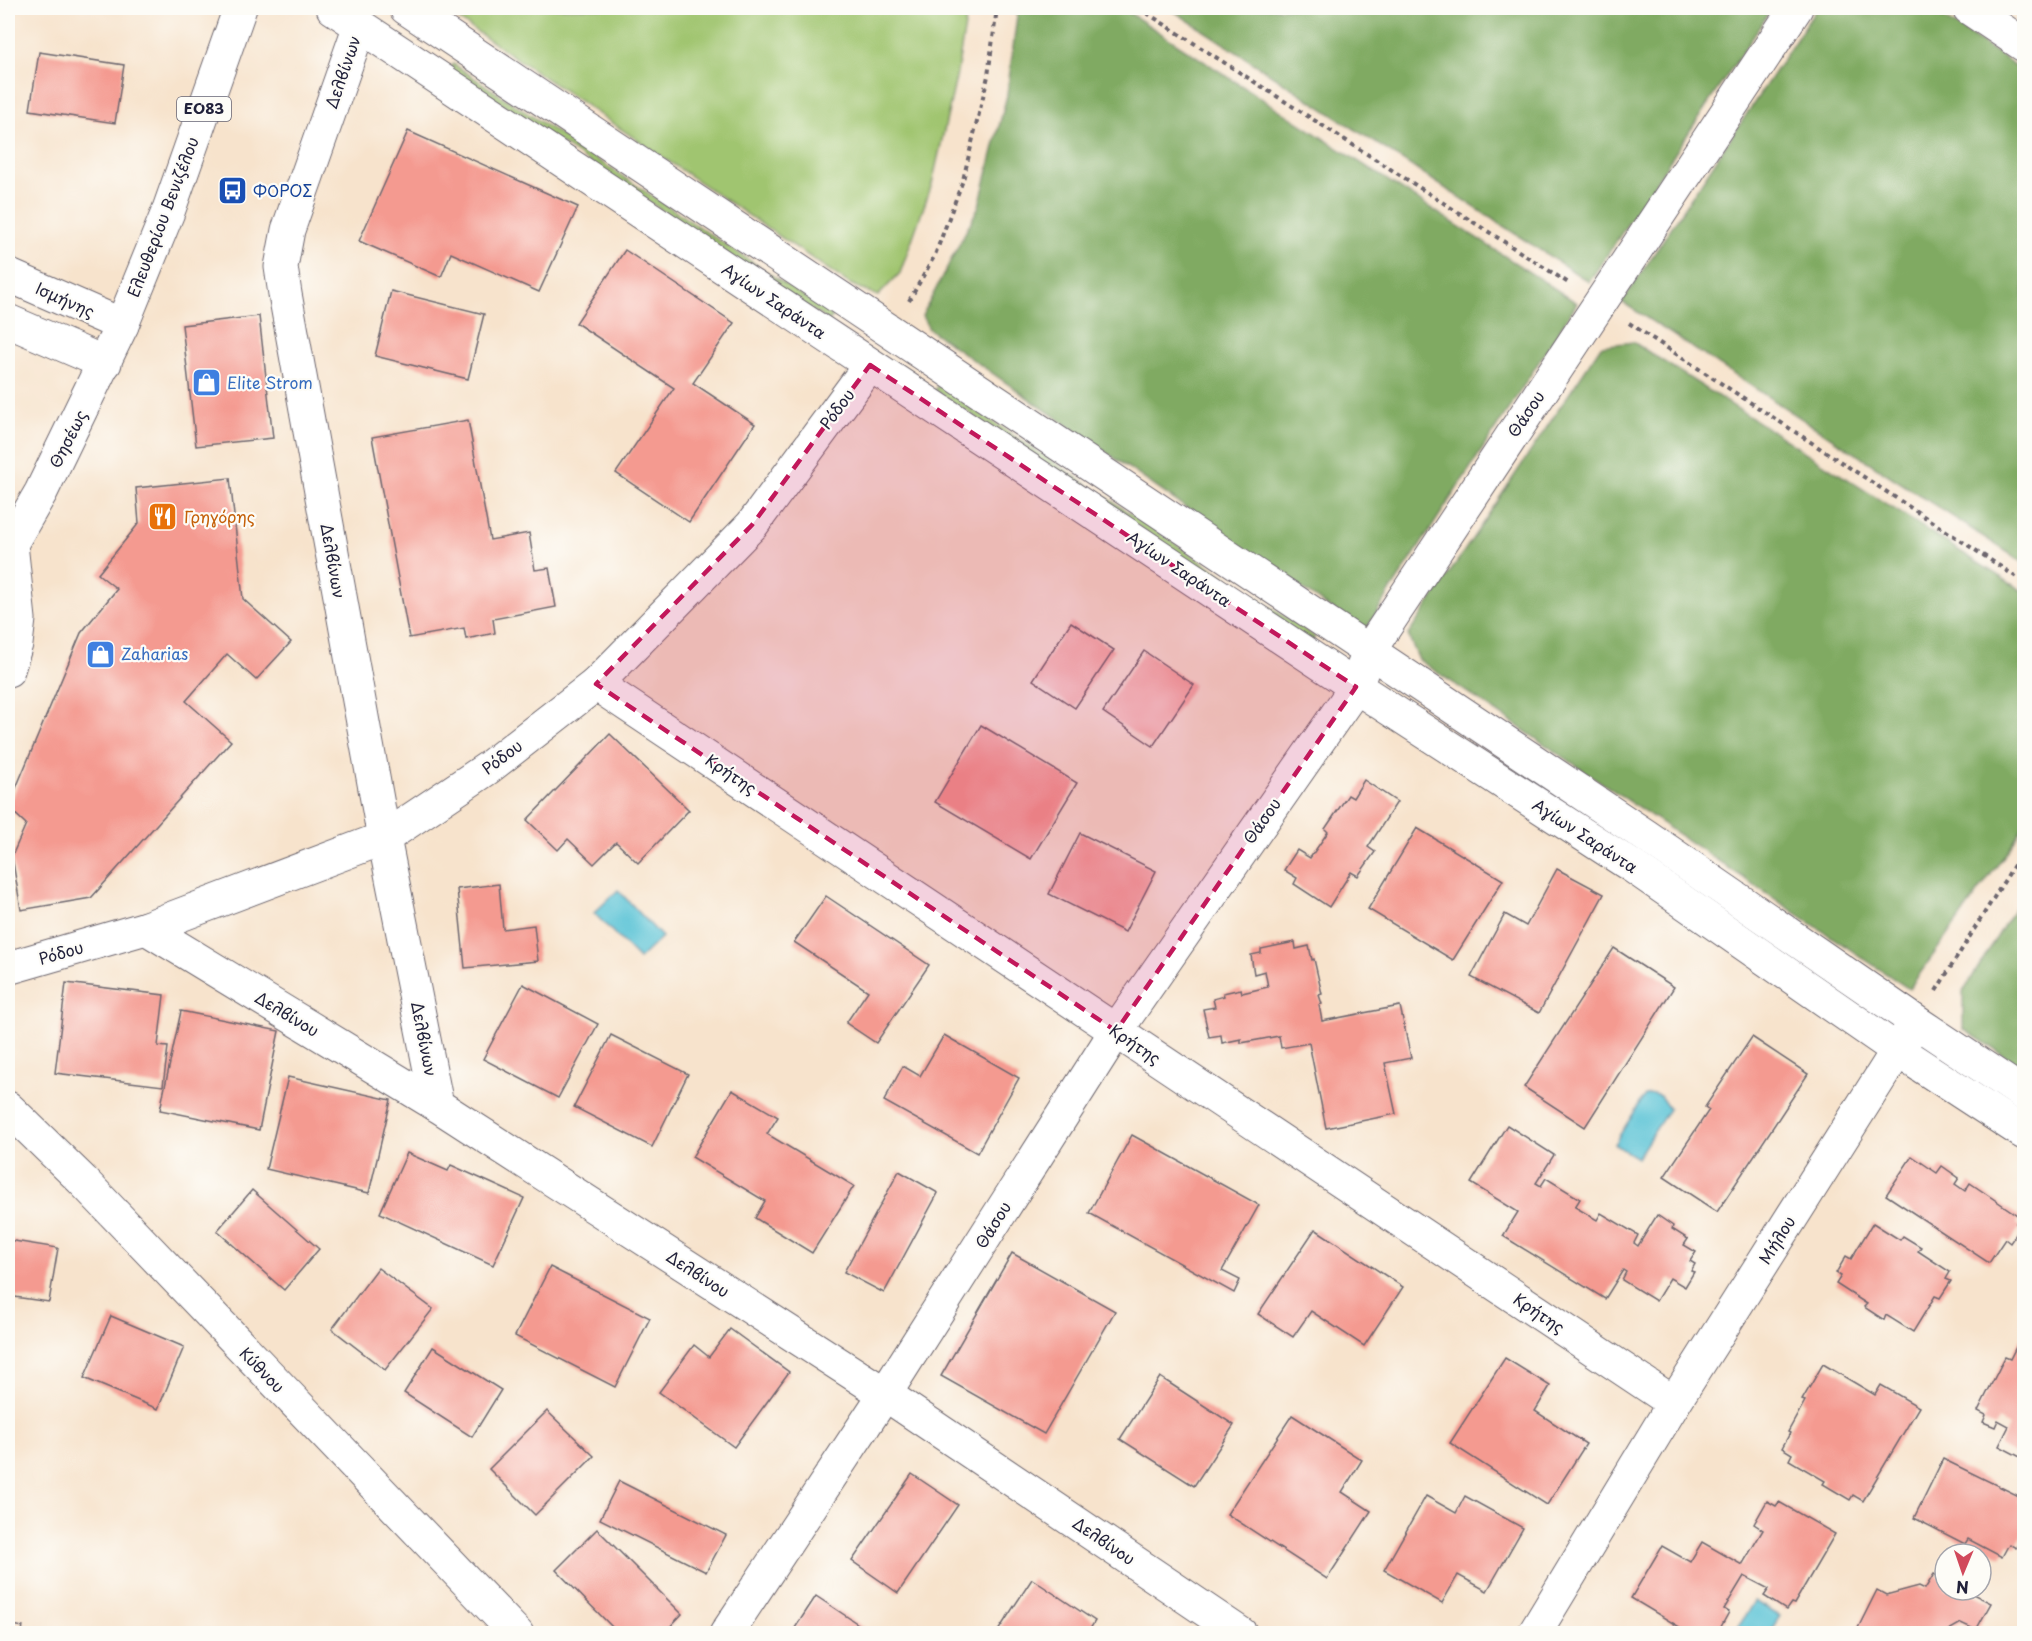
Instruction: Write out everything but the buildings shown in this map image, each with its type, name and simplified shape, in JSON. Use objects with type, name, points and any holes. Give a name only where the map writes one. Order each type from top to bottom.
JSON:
[{"type":"street","name":"Ελευθερίου Βενιζέλου","points":[[122,325],[168,212],[240,8]]},
{"type":"street","name":"Αγίων Σαράντα","points":[[333,8],[1356,687],[1632,866],[1897,1050],[2025,1132]]},
{"type":"street","name":"Αγίων Σαράντα","points":[[406,8],[1646,836],[1916,1022],[2025,1094]]},
{"type":"street","name":"Θάσου","points":[[726,1634],[885,1394],[1116,1031],[1356,687],[1369,651],[1796,8]]},
{"type":"street","points":[[1969,8],[2025,45]]},
{"type":"street","name":"Δελβίνων","points":[[360,25],[288,230],[281,267],[384,838],[437,1105]]},
{"type":"street","name":"Ισμήνης","points":[[8,275],[122,325]]},
{"type":"street","points":[[8,321],[105,363]]},
{"type":"street","name":"Θησέως","points":[[9,546],[41,492],[122,325]]},
{"type":"street","name":"Ρόδου","points":[[8,968],[146,928],[384,838],[488,768],[596,684],[752,525],[870,365]]},
{"type":"street","points":[[8,670],[16,644],[19,618],[9,546]]},
{"type":"street","name":"Κρήτης","points":[[596,684],[1674,1403]]},
{"type":"street","name":"Δελβίνου","points":[[146,928],[437,1105],[885,1394],[1241,1634]]},
{"type":"street","name":"Μήλου","points":[[1534,1634],[1674,1403],[1916,1022]]},
{"type":"street","name":"Κύθνου","points":[[8,1108],[82,1180],[517,1634]]},
{"type":"path","points":[[891,332],[935,255],[963,180],[988,76],[997,8]]},
{"type":"path","points":[[1916,1022],[2025,849]]},
{"type":"highlighted area","points":[[870,365],[1356,687],[1116,1031],[596,684],[752,525]]},
{"type":"green space","points":[[442,8],[968,8],[956,78],[932,184],[900,273],[878,296],[850,284]]},
{"type":"green space","points":[[1018,8],[1122,8],[1577,303],[1364,632],[929,329],[922,316],[979,206],[1007,95]]},
{"type":"green space","points":[[1169,8],[1772,8],[1589,282]]},
{"type":"green space","points":[[1817,8],[1929,8],[2024,71],[2024,563],[1622,302]]},
{"type":"green space","points":[[453,64],[833,316],[829,321],[449,69]]},
{"type":"green space","points":[[1633,342],[2024,592],[2024,824],[2011,846],[1909,989],[1419,660],[1408,635],[1601,346]]},
{"type":"green space","points":[[938,385],[1315,637],[1311,642],[935,390]]},
{"type":"green space","points":[[2024,893],[2024,1068],[1963,1029],[1963,992]]},
{"type":"water","points":[[618,890],[662,937],[639,959],[594,913]]},
{"type":"water","points":[[1645,1095],[1660,1096],[1669,1109],[1637,1158],[1614,1144]]},
{"type":"water","points":[[1754,1601],[1780,1616],[1769,1633],[1735,1633]]},
{"type":"place","name":"ΦΟΡΟΣ","points":[[232,191]]},
{"type":"place","name":"Elite Strom","points":[[206,383]]},
{"type":"place","name":"Γρηγόρης","points":[[163,517]]},
{"type":"place","name":"Zaharias","points":[[100,654]]}]
